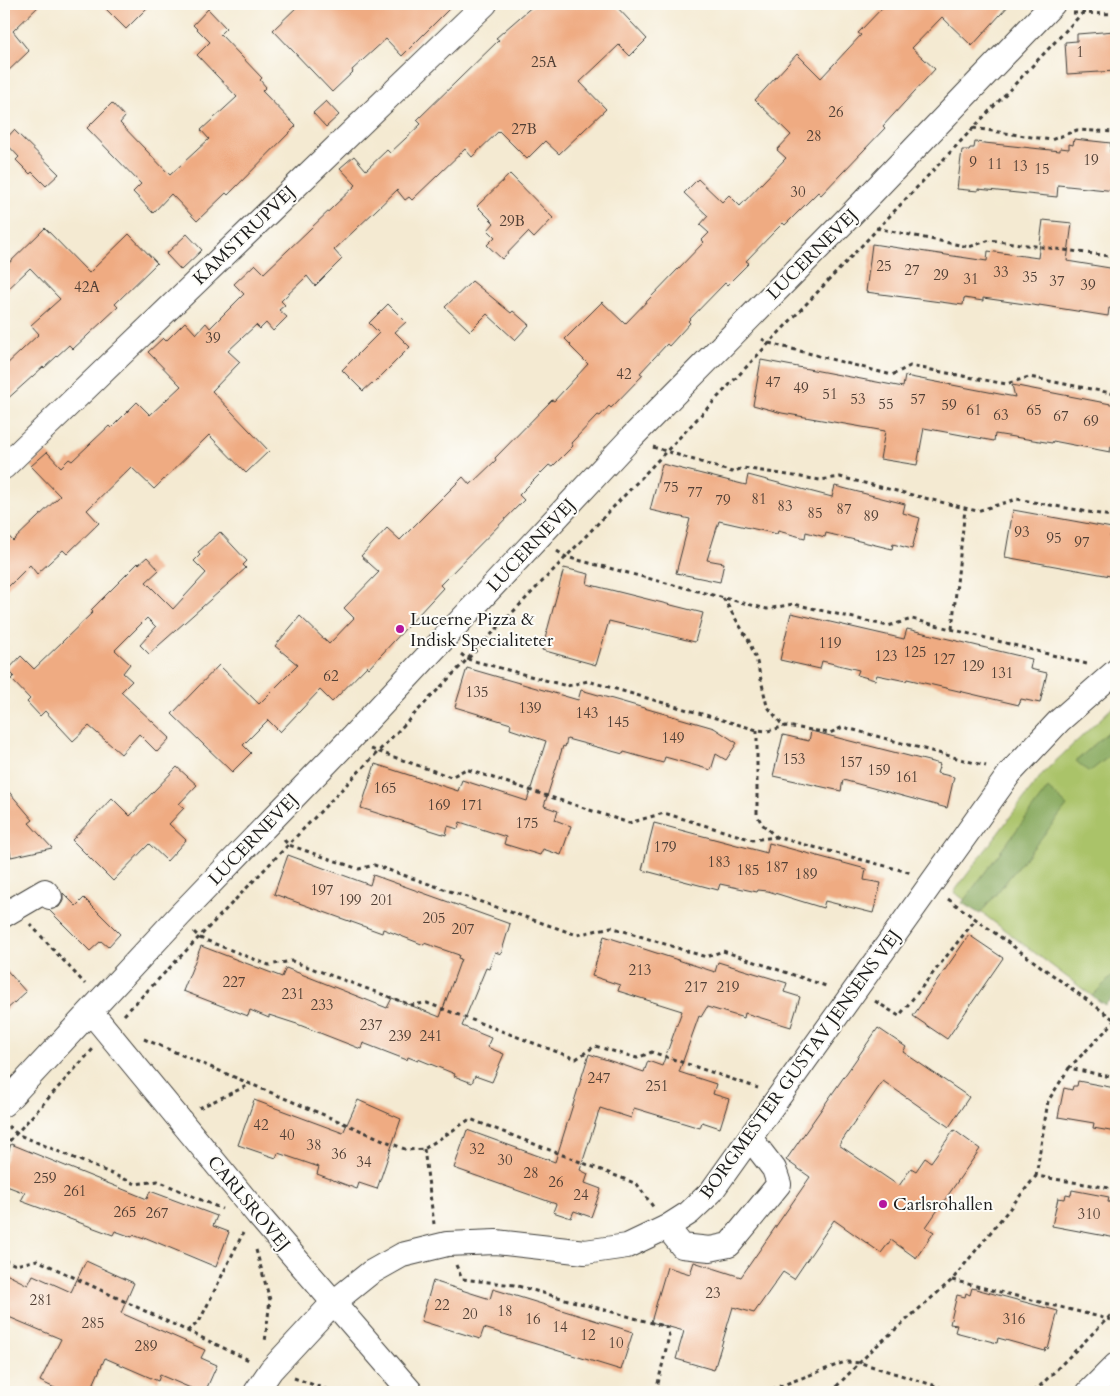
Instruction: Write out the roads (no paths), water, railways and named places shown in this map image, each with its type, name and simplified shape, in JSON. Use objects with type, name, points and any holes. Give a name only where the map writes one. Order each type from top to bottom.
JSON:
[{"type":"street","name":"KAMSTRUPVEJ","points":[[4,466],[485,4]]},
{"type":"street","name":"LUCERNEVEJ","points":[[4,1104],[179,916],[350,739],[631,438],[845,221],[1049,8]]},
{"type":"street","name":"BORGMESTER GUSTAV JENSENS VEJ","points":[[256,1392],[266,1368],[334,1302],[370,1273],[402,1255],[442,1245],[496,1242],[585,1252],[627,1246],[689,1213],[711,1192],[1010,773],[1059,721],[1113,673]]},
{"type":"street","points":[[5,917],[45,891],[50,897]]},
{"type":"street","name":"CARLSROVEJ","points":[[96,1006],[107,1032],[178,1118],[254,1218],[334,1302],[411,1392]]},
{"type":"street","points":[[667,1226],[682,1246],[710,1248],[729,1245],[779,1184],[774,1169],[750,1138]]},
{"type":"street","points":[[1089,1392],[1116,1365]]},
{"type":"place","name":"Lucerne Pizza & Indisk Specialiteter","points":[[400,629]]},
{"type":"place","name":"Carlsrohallen","points":[[883,1204]]}]
